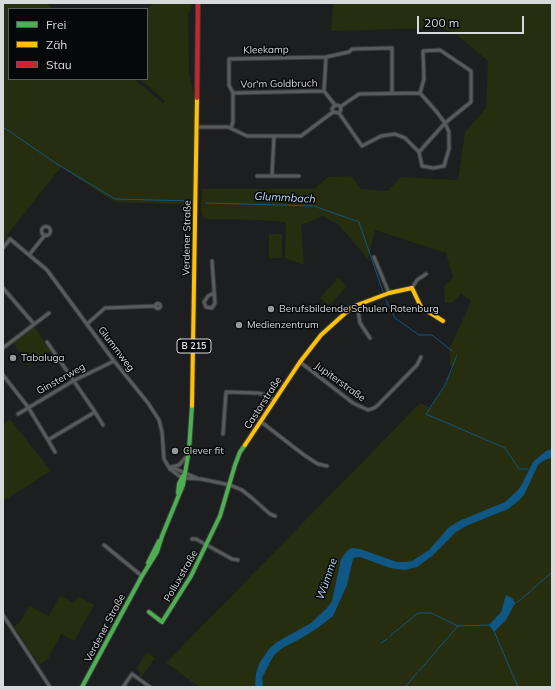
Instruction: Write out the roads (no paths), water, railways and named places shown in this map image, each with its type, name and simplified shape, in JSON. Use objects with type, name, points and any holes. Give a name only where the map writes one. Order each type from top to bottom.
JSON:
[{"type":"main road","name":"Verdener Straße","points":[[82,687],[142,576],[157,552],[162,536],[184,485],[183,478],[188,455],[193,392],[198,3]]},
{"type":"main road","points":[[352,307],[389,293],[412,288],[421,306],[443,321]]},
{"type":"main road","name":"Castorstraße","points":[[230,485],[237,458],[300,362],[321,335],[352,307]]},
{"type":"main road","name":"Polluxstraße","points":[[149,612],[162,622],[191,576],[207,544],[230,485]]},
{"type":"street","points":[[340,107],[335,105],[324,91],[326,57],[349,52],[352,49],[392,48],[392,93]]},
{"type":"street","points":[[419,152],[445,123],[471,102],[471,71],[440,50],[423,51],[424,79],[420,93]]},
{"type":"street","name":"Kleekamp","points":[[231,128],[233,122],[233,93],[229,85],[229,59],[326,57]]},
{"type":"street","name":"Vor'm Goldbruch","points":[[233,93],[324,91]]},
{"type":"street","points":[[196,127],[231,128],[247,136],[301,136],[334,112],[339,113],[362,146],[382,136],[395,134],[405,138],[419,152],[422,166],[432,168],[444,166],[449,149],[449,132],[445,123],[420,93]]},
{"type":"street","points":[[339,113],[341,110],[340,107],[359,94],[420,93]]},
{"type":"street","points":[[334,112],[332,108],[335,105]]},
{"type":"street","points":[[272,176],[274,136]]},
{"type":"street","points":[[257,176],[299,176]]},
{"type":"street","points":[[29,255],[45,235]]},
{"type":"street","name":"Glummweg","points":[[3,248],[10,239],[47,270],[114,361],[148,403],[159,420],[162,432],[163,455],[166,464]]},
{"type":"street","points":[[374,257],[389,293]]},
{"type":"street","points":[[212,261],[215,303],[212,308],[206,307],[204,302],[208,296],[214,293]]},
{"type":"street","points":[[412,288],[417,280],[426,274]]},
{"type":"street","points":[[3,288],[34,324]]},
{"type":"street","points":[[87,324],[105,308],[156,306]]},
{"type":"street","points":[[352,307],[358,311],[360,323],[370,338]]},
{"type":"street","points":[[3,348],[49,313]]},
{"type":"street","points":[[47,342],[103,425]]},
{"type":"street","name":"Jupiterstraße","points":[[300,362],[353,403],[368,410],[378,406],[417,365],[421,357]]},
{"type":"street","name":"Ginsterweg","points":[[18,414],[73,381],[114,361]]},
{"type":"street","points":[[3,375],[28,407],[55,452]]},
{"type":"street","points":[[223,434],[226,392],[262,393],[274,400]]},
{"type":"street","points":[[48,440],[95,412]]},
{"type":"street","points":[[260,421],[304,456],[318,464],[328,466]]},
{"type":"street","points":[[171,467],[179,465],[188,455]]},
{"type":"street","points":[[166,464],[201,479],[230,485],[242,490],[270,514],[275,516]]},
{"type":"street","points":[[166,464],[183,478],[201,479]]},
{"type":"street","points":[[192,539],[196,539],[207,544],[232,559],[238,560]]},
{"type":"street","points":[[104,545],[142,576]]},
{"type":"street","points":[[3,615],[50,687]]},
{"type":"street","points":[[123,687],[132,674],[150,687]]},
{"type":"water","points":[[552,449],[552,457],[538,465],[524,495],[517,502],[508,509],[466,526],[456,532],[432,556],[417,567],[405,570],[390,568],[360,557],[353,559],[347,585],[333,616],[319,627],[284,647],[275,654],[262,678],[263,687],[255,687],[256,673],[260,662],[269,649],[277,642],[311,623],[327,608],[332,601],[341,559],[347,551],[351,548],[360,549],[397,562],[412,561],[429,550],[448,528],[459,521],[505,502],[518,490],[533,462],[546,451]]},
{"type":"water","points":[[506,595],[512,598],[515,603],[506,620],[494,632],[489,625],[501,612]]},
{"type":"waterway","name":"Glummbach","points":[[3,127],[57,164],[115,199],[192,201]]},
{"type":"waterway","name":"Glummbach","points":[[206,203],[314,206],[359,222],[383,292]]},
{"type":"waterway","name":"Glummbach","points":[[386,300],[395,318],[419,335],[432,335],[452,351]]},
{"type":"waterway","name":"Glummbach","points":[[457,355],[445,385],[426,414],[505,448],[519,469],[528,469]]},
{"type":"waterway","points":[[514,604],[552,572]]},
{"type":"waterway","points":[[390,636],[418,613],[431,613],[458,626]]},
{"type":"waterway","points":[[419,671],[458,626],[489,625]]},
{"type":"waterway","points":[[494,631],[518,687]]},
{"type":"waterway","points":[[381,643],[387,639]]},
{"type":"waterway","points":[[405,687],[417,673]]},
{"type":"place","name":"Berufsbildende Schulen Rotenburg","points":[[271,309]]},
{"type":"place","name":"Medienzentrum","points":[[239,325]]},
{"type":"place","name":"Tabaluga","points":[[13,358]]},
{"type":"place","name":"Clever fit","points":[[175,451]]},
{"type":"water label","name":"Wümme","points":[[327,579]]}]
